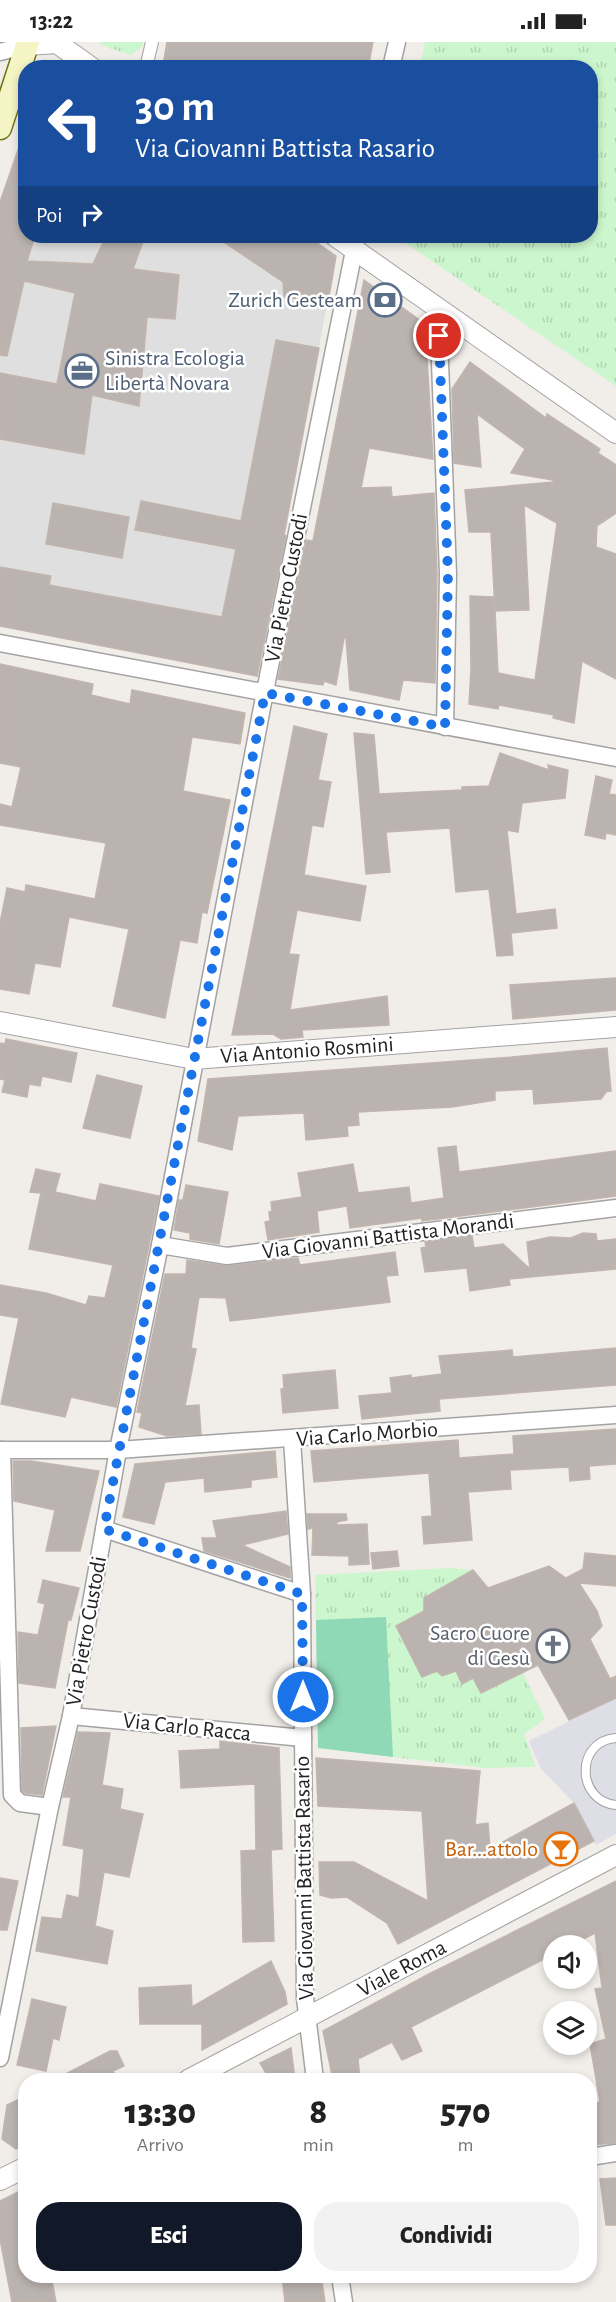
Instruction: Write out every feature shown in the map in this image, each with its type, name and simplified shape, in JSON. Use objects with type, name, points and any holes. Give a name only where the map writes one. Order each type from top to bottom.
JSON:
[{"type":"main road","points":[[23,60],[28,44]]},
{"type":"main road","points":[[0,128],[18,74]]},
{"type":"street","points":[[148,60],[152,42]]},
{"type":"street","points":[[393,60],[396,42]]},
{"type":"street","points":[[0,52],[28,44],[57,43],[81,60]]},
{"type":"street","name":"Via Pietro Custodi","points":[[0,2058],[50,1807],[71,1716],[118,1450],[160,1245],[265,693],[356,243]]},
{"type":"street","points":[[357,243],[438,309],[616,433]]},
{"type":"street","points":[[438,309],[448,574],[445,727]]},
{"type":"street","points":[[0,643],[616,758]]},
{"type":"street","name":"Via Antonio Rosmini","points":[[0,1022],[194,1059],[616,1027]]},
{"type":"street","name":"Via Giovanni Battista Morandi","points":[[160,1245],[228,1256],[616,1208]]},
{"type":"street","name":"Via Carlo Morbio","points":[[1,1450],[118,1450],[616,1415]]},
{"type":"street","name":"Via Giovanni Battista Rasario","points":[[292,1439],[302,1594],[306,2018],[314,2073]]},
{"type":"street","points":[[1,1450],[12,1795],[20,1803],[50,1807]]},
{"type":"street","points":[[104,1529],[302,1594]]},
{"type":"street","name":"Via Carlo Racca","points":[[71,1716],[303,1738]]},
{"type":"street","name":"Viale Roma","points":[[201,2073],[616,1857]]},
{"type":"street","points":[[597,2156],[616,2153]]},
{"type":"street","points":[[0,2180],[18,2171]]},
{"type":"street","points":[[341,2283],[344,2302]]},
{"type":"lane","points":[[616,1738],[600,1742],[592,1749],[584,1769],[585,1780],[598,1799],[616,1805]]},
{"type":"shaded area","points":[[18,149],[18,243],[317,243],[336,256],[257,677],[0,626],[0,202]]},
{"type":"shaded area","points":[[616,1698],[616,1834],[596,1845],[574,1803],[541,1769],[529,1741]]},
{"type":"green space","points":[[99,42],[143,42],[142,47],[131,55],[101,45]]},
{"type":"green space","points":[[425,42],[616,42],[616,386],[405,243],[598,243],[598,60],[421,60]]},
{"type":"green space","points":[[450,1568],[473,1570],[480,1578],[466,1587],[513,1677],[523,1673],[545,1719],[524,1734],[536,1767],[485,1768],[318,1748],[315,1575]]},
{"type":"green space","points":[[386,1617],[393,1757],[318,1748],[316,1620]]},
{"type":"building","points":[[167,42],[373,42],[370,60],[164,60]]},
{"type":"building","points":[[18,150],[18,243],[33,243],[27,261],[93,264],[103,243],[142,243],[133,269],[179,275],[175,319],[147,317],[139,406],[92,395],[84,454],[0,439],[0,373],[57,384],[75,293],[24,281],[7,356],[0,355],[0,202]]},
{"type":"building","points":[[225,243],[317,243],[336,256],[328,303],[284,297],[283,282]]},
{"type":"building","points":[[364,280],[425,324],[433,459],[369,448],[361,488],[391,487],[392,497],[434,493],[437,574],[435,683],[403,680],[399,700],[350,690],[346,638],[344,638],[336,685],[324,681],[323,685],[278,679],[306,540],[313,541]]},
{"type":"building","points":[[276,340],[319,348],[284,535],[286,536],[257,676],[0,626],[0,567],[51,576],[49,585],[222,617],[236,549],[135,530],[141,501],[241,521]]},
{"type":"building","points":[[470,362],[546,418],[547,414],[600,449],[598,453],[616,465],[616,513],[597,526],[596,547],[616,554],[616,679],[582,661],[574,723],[553,718],[554,715],[499,705],[498,709],[469,704],[470,596],[494,597],[495,611],[491,532],[469,532],[465,490],[553,482],[553,480],[511,473],[525,449],[477,414],[481,467],[454,463],[452,389]],"holes":[[[524,505],[557,523],[535,680],[498,673],[495,611],[529,610]]]},
{"type":"building","points":[[53,503],[129,517],[122,558],[46,544]]},
{"type":"building","points":[[0,664],[93,684],[91,695],[130,704],[132,690],[245,713],[240,744],[192,737],[183,791],[230,800],[207,913],[202,912],[197,943],[180,940],[165,1018],[113,1006],[129,929],[69,917],[60,967],[35,963],[29,994],[0,989],[0,923],[7,888],[25,892],[26,885],[95,899],[106,843],[0,825],[0,804],[12,807],[21,767],[0,763]]},
{"type":"building","points":[[294,726],[327,734],[318,780],[331,782],[323,827],[312,825],[304,875],[366,886],[360,921],[297,910],[289,954],[299,955],[290,1010],[387,996],[389,1025],[302,1030],[303,1037],[281,1039],[273,1034],[232,1035]]},
{"type":"building","points":[[354,733],[374,735],[379,794],[462,790],[462,787],[489,786],[500,753],[549,770],[548,765],[568,770],[565,798],[522,803],[518,832],[507,830],[516,914],[555,909],[557,928],[511,933],[513,955],[497,956],[489,889],[456,892],[450,828],[386,832],[390,872],[366,874]]},
{"type":"building","points":[[596,776],[612,780],[609,794],[616,795],[616,835],[606,833],[605,839],[585,835]]},
{"type":"building","points":[[616,978],[616,1010],[513,1019],[510,985]]},
{"type":"building","points":[[6,1039],[77,1053],[71,1082],[42,1076],[40,1086],[29,1084],[27,1097],[2,1092],[5,1080],[0,1079],[0,1043],[5,1044]]},
{"type":"building","points":[[607,1048],[611,1091],[606,1092],[601,1099],[534,1104],[533,1089],[495,1091],[495,1100],[452,1107],[358,1112],[359,1125],[347,1126],[348,1136],[306,1140],[304,1113],[238,1116],[232,1150],[198,1141],[208,1079]]},
{"type":"building","points":[[97,1075],[142,1086],[130,1138],[83,1128]]},
{"type":"building","points":[[456,1146],[459,1172],[616,1151],[616,1196],[350,1228],[347,1206],[317,1211],[319,1232],[268,1240],[265,1222],[270,1221],[271,1202],[302,1197],[298,1173],[353,1164],[358,1193],[409,1187],[411,1203],[444,1198],[438,1148]]},
{"type":"building","points":[[36,1169],[60,1174],[55,1192],[96,1201],[100,1184],[159,1196],[116,1407],[71,1397],[65,1417],[1,1404],[19,1318],[0,1315],[0,1285],[46,1293],[86,1305],[89,1296],[105,1298],[113,1265],[29,1249],[41,1193],[30,1192]]},
{"type":"building","points":[[186,1185],[228,1192],[219,1244],[190,1239],[190,1233],[174,1230],[179,1200],[183,1200]]},
{"type":"building","points":[[583,1233],[596,1234],[597,1241],[616,1239],[616,1269],[509,1279],[510,1285],[470,1291],[467,1268],[425,1272],[421,1248],[426,1247],[425,1242],[472,1236],[474,1248],[503,1244],[530,1269],[527,1242],[550,1237],[571,1238]]},
{"type":"building","points":[[395,1252],[398,1275],[386,1276],[390,1302],[230,1321],[226,1298],[199,1297],[191,1348],[196,1349],[185,1406],[199,1405],[201,1434],[167,1436],[139,1427],[142,1413],[137,1412],[165,1274],[186,1274],[187,1260],[228,1266],[298,1258],[300,1265]]},
{"type":"building","points":[[616,1348],[616,1385],[439,1399],[440,1411],[362,1419],[359,1396],[392,1393],[390,1378],[442,1374],[439,1356],[512,1350],[513,1357]]},
{"type":"building","points":[[335,1370],[338,1408],[283,1413],[281,1389],[284,1389],[283,1375]]},
{"type":"building","points":[[616,1429],[616,1464],[589,1466],[590,1479],[570,1481],[569,1467],[510,1470],[511,1489],[468,1492],[472,1540],[424,1544],[422,1517],[432,1516],[429,1473],[314,1482],[311,1451],[458,1440],[459,1458],[514,1454],[513,1436]]},
{"type":"building","points":[[275,1451],[277,1477],[251,1480],[251,1487],[205,1492],[204,1478],[165,1482],[154,1524],[123,1517],[135,1464]]},
{"type":"building","points":[[13,1461],[31,1461],[99,1471],[80,1551],[46,1551],[55,1510],[14,1501]]},
{"type":"building","points":[[286,1511],[288,1534],[242,1545],[290,1567],[290,1578],[204,1551],[202,1538],[217,1538],[213,1521]]},
{"type":"building","points":[[307,1514],[346,1514],[347,1520],[337,1522],[337,1525],[367,1524],[369,1564],[349,1565],[349,1556],[312,1555],[313,1528],[308,1529]]},
{"type":"building","points":[[397,1551],[399,1566],[373,1569],[371,1553]]},
{"type":"building","points":[[585,1553],[616,1556],[616,1586],[579,1583],[597,1611],[602,1626],[590,1639],[610,1679],[616,1676],[616,1698],[569,1720],[538,1665],[481,1693],[473,1678],[462,1684],[456,1671],[442,1676],[437,1671],[422,1677],[396,1626],[424,1611],[424,1598],[473,1570],[488,1588],[549,1566],[566,1578],[583,1569]]},
{"type":"building","points":[[43,1580],[79,1588],[71,1620],[68,1620],[55,1688],[19,1683],[18,1632],[38,1635],[45,1604],[38,1602]]},
{"type":"building","points":[[56,1726],[42,1795],[25,1793],[22,1791],[21,1728]]},
{"type":"building","points":[[78,1732],[110,1733],[102,1785],[123,1789],[120,1809],[143,1814],[129,1877],[104,1872],[95,1926],[113,1931],[107,1964],[36,1951],[42,1917],[62,1919],[67,1895],[79,1898],[84,1849],[63,1845],[71,1797],[63,1797]]},
{"type":"building","points":[[220,1741],[279,1748],[282,1849],[271,1850],[274,1941],[243,1942],[241,1851],[264,1850],[256,1850],[255,1784],[181,1788],[179,1751],[220,1749]]},
{"type":"building","points":[[316,1758],[480,1771],[475,1825],[488,1823],[490,1849],[574,1803],[594,1841],[398,1944],[387,1923],[347,1897],[331,1898],[320,1895],[319,1862],[354,1862],[428,1901],[422,1811],[318,1806]]},
{"type":"building","points":[[0,1878],[18,1881],[7,1930],[0,1930]]},
{"type":"building","points":[[616,1881],[616,2143],[597,2144],[597,2103],[600,2102],[597,2073],[595,2073],[592,2055],[597,2055],[597,2042],[606,2039],[595,1989],[602,1988],[595,1933],[591,1935],[543,1935],[543,1960],[411,2027],[422,2051],[402,2060],[392,2042],[358,2059],[359,2073],[332,2073],[323,2031],[429,1974]]},
{"type":"building","points":[[271,1961],[285,1992],[287,2004],[202,2050],[202,2024],[140,2024],[139,1988],[191,1985],[192,2007]]},
{"type":"building","points":[[32,1999],[66,2007],[59,2040],[53,2038],[46,2071],[17,2065]]},
{"type":"building","points":[[291,2048],[294,2073],[266,2073],[260,2063]]},
{"type":"building","points":[[110,2051],[117,2051],[124,2066],[113,2071],[114,2073],[68,2073]]},
{"type":"building","points":[[18,2100],[18,2148],[16,2149],[2,2139],[7,2105]]},
{"type":"building","points":[[616,2178],[616,2225],[606,2225],[600,2179]]},
{"type":"building","points":[[18,2192],[18,2283],[52,2283],[56,2302],[12,2302],[0,2239],[0,2201]]},
{"type":"building","points":[[283,2283],[322,2283],[325,2302],[285,2302]]},
{"type":"place","name":"Zurich Gesteam","points":[[385,300]]},
{"type":"place","name":"Sinistra Ecologia Libertà Novara","points":[[82,371]]},
{"type":"place","name":"Sacro Cuore di Gesù","points":[[553,1646]]},
{"type":"place","name":"Bar...attolo","points":[[561,1849]]},
{"type":"route","points":[[303,1697],[302,1594],[104,1529],[265,693],[445,727],[448,574],[439,336]]}]
